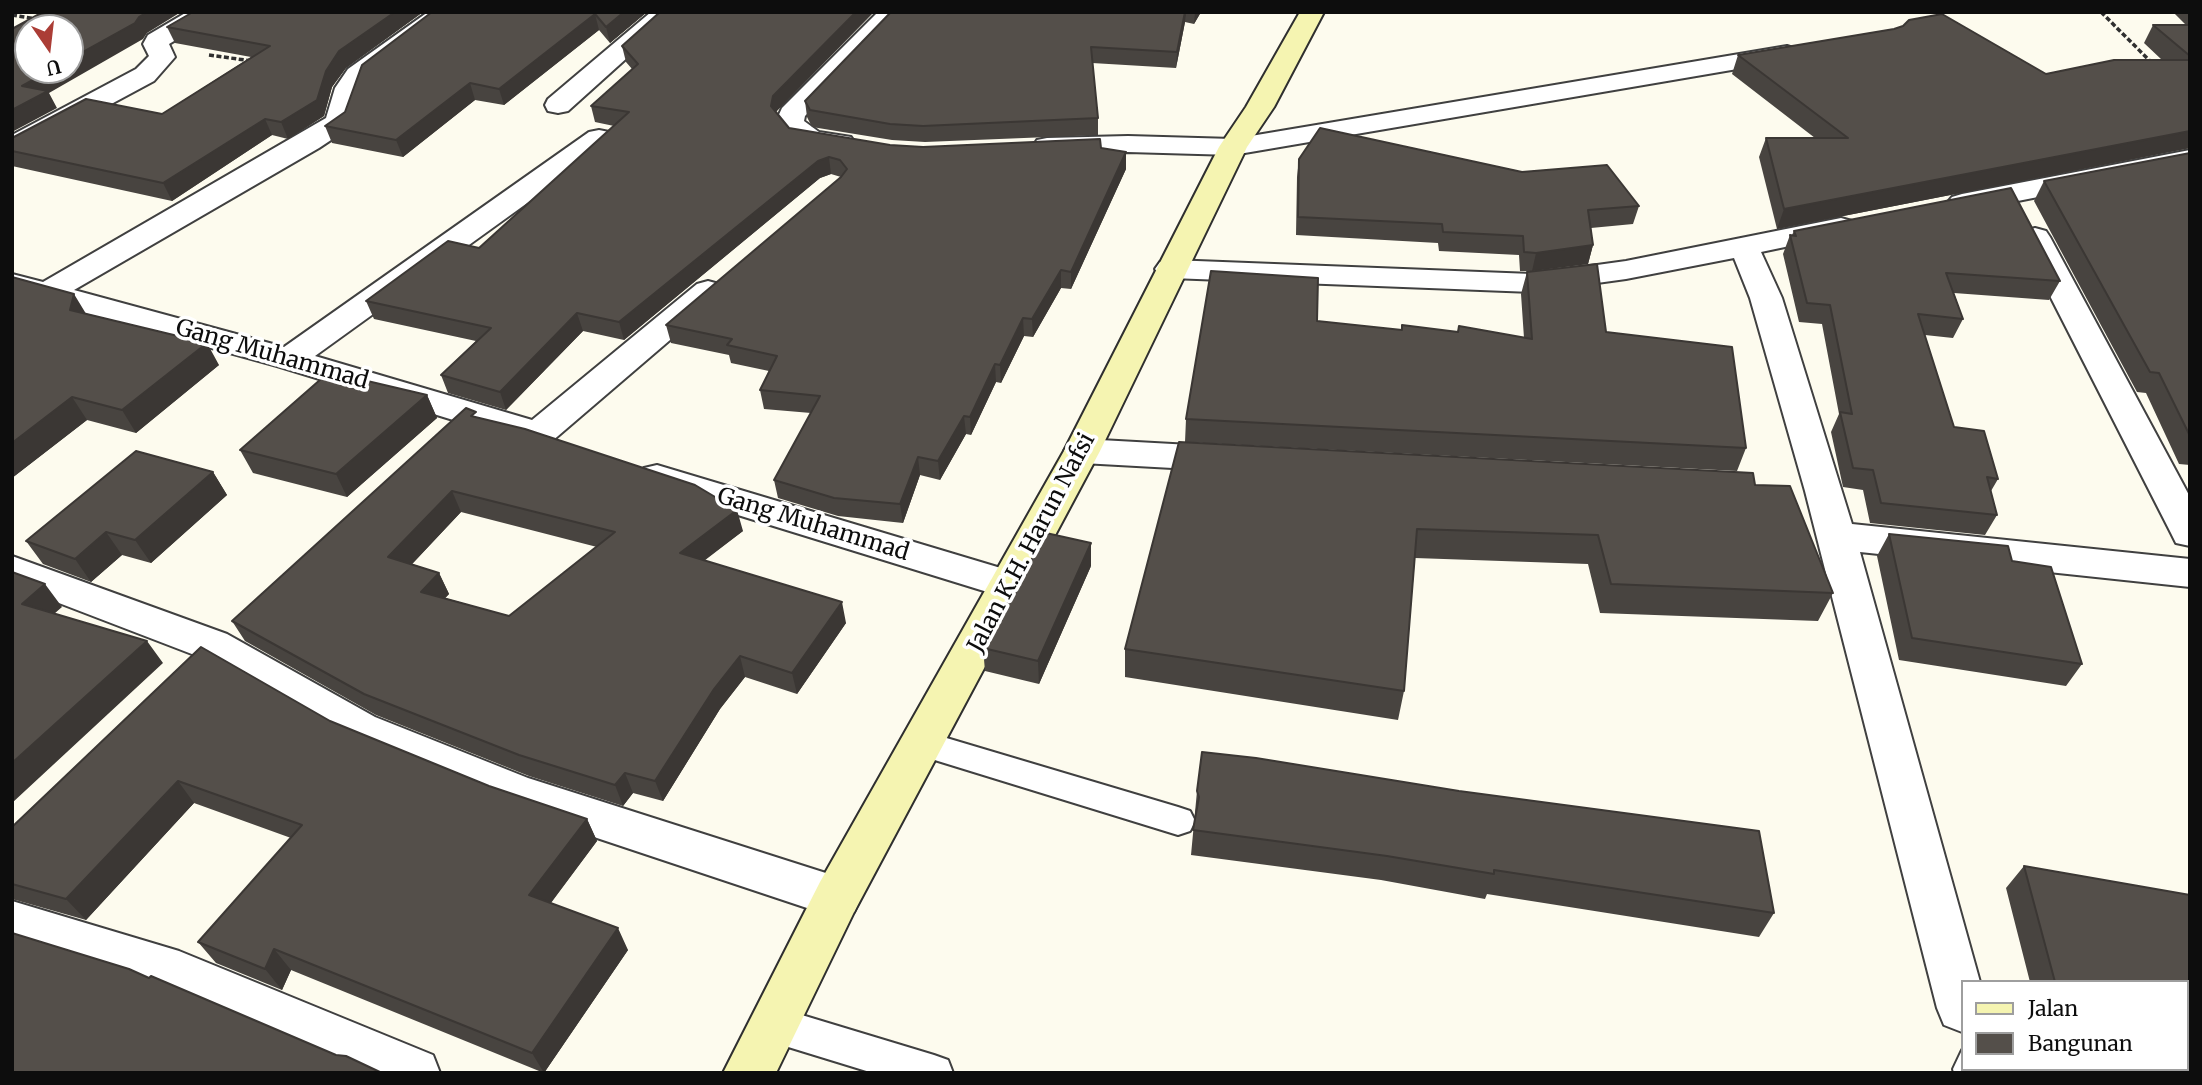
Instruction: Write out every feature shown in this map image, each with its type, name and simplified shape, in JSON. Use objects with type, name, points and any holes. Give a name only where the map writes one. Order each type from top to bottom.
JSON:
[{"type":"main road","name":"Jalan K.H. Harun Nafsi","points":[[749,1073],[837,897],[1082,451],[1233,148],[1312,12]]},
{"type":"street","points":[[12,146],[145,75],[162,57],[157,40],[205,12]]},
{"type":"street","points":[[49,291],[339,122],[348,88],[357,75],[444,12]]},
{"type":"street","points":[[558,104],[666,12]]},
{"type":"street","points":[[866,147],[802,136],[790,121],[792,114],[892,12]]},
{"type":"street","points":[[1016,147],[1139,145],[1233,148],[1807,51]]},
{"type":"street","points":[[289,359],[598,138]]},
{"type":"street","points":[[1931,209],[2190,158]]},
{"type":"street","points":[[2012,193],[2190,533]]},
{"type":"street","points":[[1171,269],[1532,283],[1626,270],[1864,222]]},
{"type":"street","points":[[1742,246],[1753,263],[1766,298],[1824,491],[1960,1001]]},
{"type":"street","points":[[538,434],[727,274]]},
{"type":"street","name":"Gang Muhammad","points":[[12,282],[289,359],[574,447]]},
{"type":"street","points":[[436,442],[466,414]]},
{"type":"street","points":[[1082,451],[1257,460]]},
{"type":"street","name":"Gang Muhammad","points":[[621,464],[1010,585]]},
{"type":"street","points":[[1782,489],[1824,491]]},
{"type":"street","points":[[1835,536],[2190,573]]},
{"type":"street","points":[[12,570],[212,646],[360,730],[517,793],[837,897]]},
{"type":"street","points":[[12,923],[179,974],[414,1073]]},
{"type":"lane","points":[[923,744],[1178,821]]},
{"type":"lane","points":[[772,1024],[934,1073]]},
{"type":"path","points":[[2101,12],[2160,71]]},
{"type":"path","points":[[159,48],[265,62]]},
{"type":"building","points":[[147,12],[135,23],[84,51],[84,14],[39,14]]},
{"type":"building","points":[[193,12],[395,12],[339,51],[326,71],[317,100],[281,122],[265,119],[163,183],[12,151],[12,138],[86,99],[162,114],[270,46],[167,27]]},
{"type":"building","points":[[432,12],[624,12],[606,27],[595,14],[499,89],[470,83],[396,140],[325,126],[345,112],[362,65]]},
{"type":"building","points":[[660,12],[856,12],[773,96],[771,106],[789,128],[890,145],[923,147],[1100,139],[1101,148],[1126,152],[1071,272],[1061,270],[1032,319],[1023,318],[1000,365],[995,364],[970,417],[964,416],[938,461],[918,457],[900,504],[834,498],[774,480],[820,396],[760,390],[777,356],[727,345],[732,339],[666,325],[841,177],[847,169],[840,160],[829,157],[818,161],[619,322],[577,313],[500,392],[441,375],[491,328],[366,301],[448,241],[479,248],[629,112],[591,106],[638,64],[622,46]]},
{"type":"building","points":[[891,12],[1185,12],[1177,52],[1091,47],[1098,118],[923,126],[890,124],[810,110],[805,101]]},
{"type":"building","points":[[1942,14],[2046,74],[2114,60],[2190,60],[2190,131],[1784,209],[1766,138],[1848,138],[1738,55],[1894,29],[1909,20]]},
{"type":"building","points":[[2153,25],[2190,25],[2190,56]]},
{"type":"building","points":[[14,28],[14,84],[26,84],[22,86],[48,91],[12,110]]},
{"type":"building","points":[[1320,128],[1522,172],[1607,165],[1639,206],[1588,210],[1593,245],[1536,253],[1524,252],[1523,236],[1443,232],[1442,224],[1298,217],[1299,159]]},
{"type":"building","points":[[2190,153],[2190,436],[2159,373],[2150,372],[2044,181]]},
{"type":"building","points":[[2011,188],[2060,281],[1946,273],[1963,319],[1918,314],[1954,427],[1984,431],[1998,479],[1987,477],[1997,515],[1881,503],[1873,470],[1853,468],[1840,412],[1852,414],[1830,305],[1807,303],[1790,235],[1796,236],[1794,231]]},
{"type":"building","points":[[1597,264],[1606,332],[1732,347],[1746,448],[1186,419],[1211,271],[1318,278],[1317,321],[1402,330],[1402,325],[1458,332],[1459,326],[1532,339],[1527,272]]},
{"type":"building","points":[[12,277],[74,294],[70,310],[207,343],[122,410],[72,397],[12,443]]},
{"type":"building","points":[[329,372],[427,395],[336,474],[240,450]]},
{"type":"building","points":[[466,408],[476,412],[471,416],[525,429],[695,485],[737,510],[680,553],[842,602],[792,673],[740,656],[714,689],[655,781],[625,773],[615,785],[519,755],[364,694],[232,621]],"holes":[[[452,491],[615,532],[509,616],[421,592],[439,573],[388,557]]]},
{"type":"building","points":[[1179,442],[1753,473],[1755,485],[1790,486],[1833,593],[1611,584],[1598,535],[1417,529],[1404,691],[1125,649]]},
{"type":"building","points":[[136,451],[213,472],[135,540],[106,532],[75,559],[26,541]]},
{"type":"building","points":[[1046,533],[1091,543],[1038,661],[983,648]]},
{"type":"building","points":[[1889,534],[2008,546],[2012,561],[2051,567],[2082,664],[1912,638]]},
{"type":"building","points":[[12,572],[45,584],[22,604],[147,641],[12,763]]},
{"type":"building","points":[[201,647],[330,721],[489,786],[587,819],[529,895],[618,928],[532,1053],[274,949],[265,969],[198,942],[302,825],[178,781],[66,899],[12,884],[12,827]]},
{"type":"building","points":[[1202,752],[1256,758],[1459,791],[1759,831],[1774,913],[1494,870],[1494,874],[1387,856],[1193,830],[1199,797],[1197,791]]},
{"type":"building","points":[[2024,866],[2190,895],[2190,1007],[2188,980],[2054,980]]},
{"type":"building","points":[[12,933],[129,969],[149,978],[151,976],[382,1073],[12,1073]]}]
